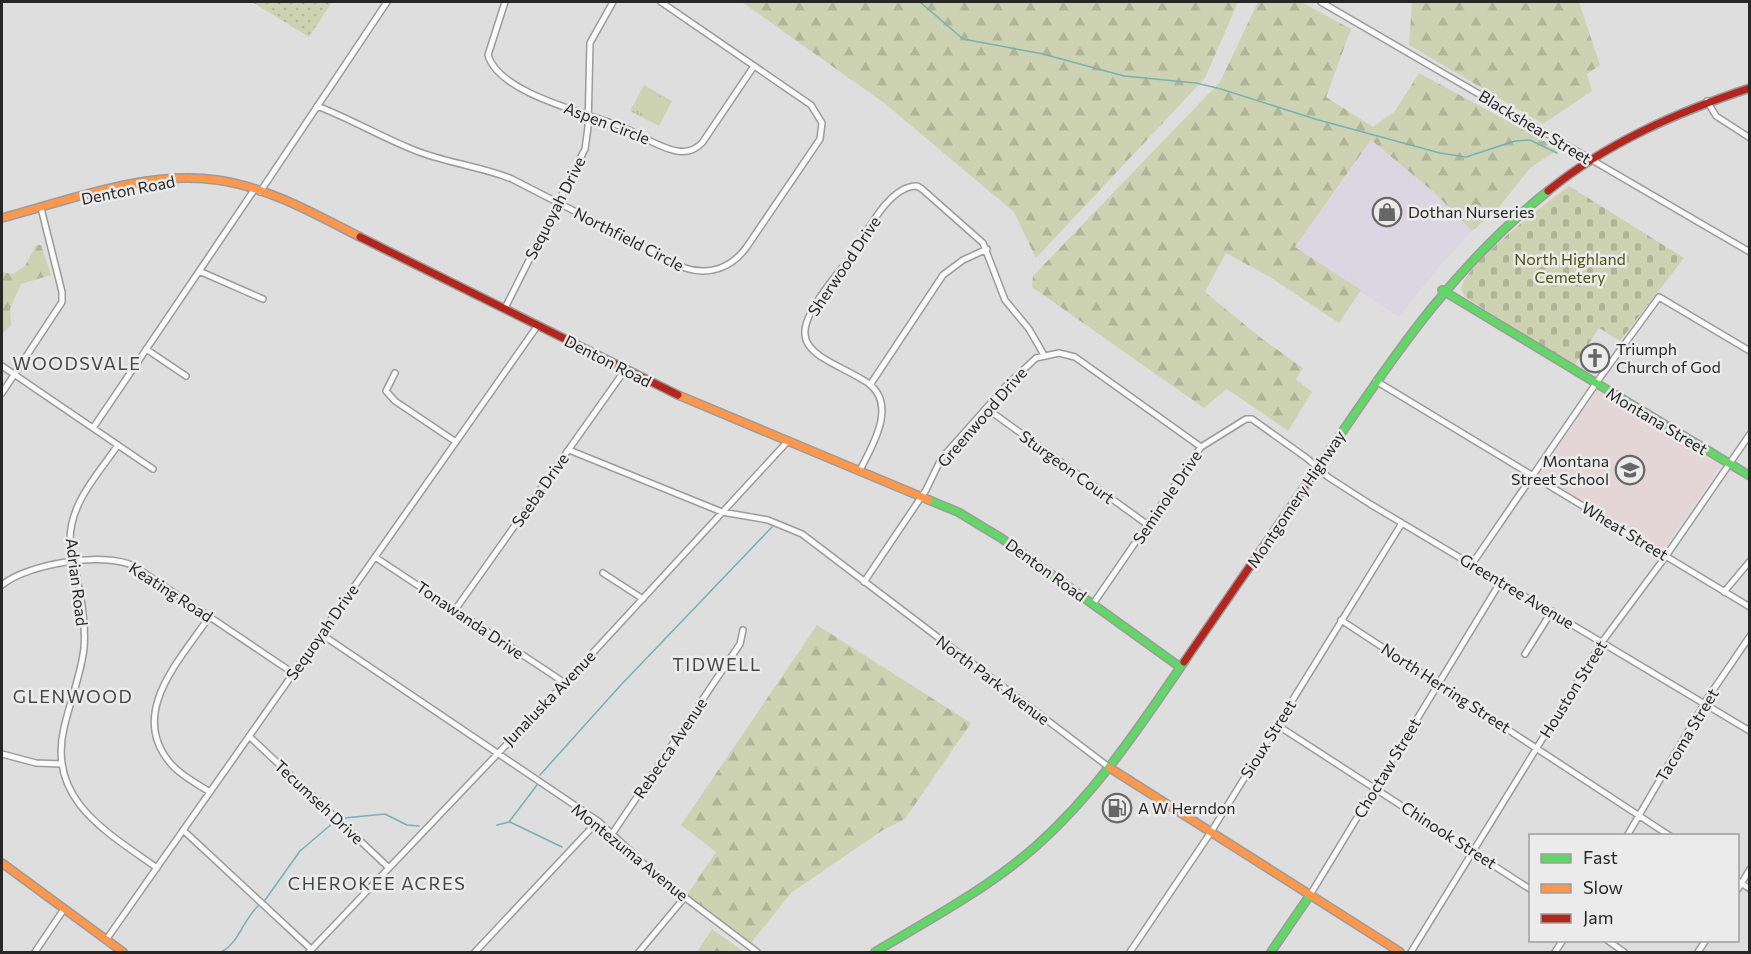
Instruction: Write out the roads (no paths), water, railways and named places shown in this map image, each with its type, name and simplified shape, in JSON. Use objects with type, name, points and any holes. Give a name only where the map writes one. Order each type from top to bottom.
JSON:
[{"type":"street","points":[[93,428],[199,271],[317,106],[387,2]]},
{"type":"street","name":"Aspen Circle","points":[[505,2],[488,54],[493,65],[504,76],[526,90],[673,150],[692,150],[702,143],[754,66]]},
{"type":"street","name":"Sequoyah Drive","points":[[505,308],[585,149],[590,43],[613,2]]},
{"type":"street","name":"Northfield Circle","points":[[317,106],[364,125],[414,150],[489,170],[685,268],[708,271],[732,262],[746,248],[818,142],[822,131],[821,118],[814,108],[661,2]]},
{"type":"street","name":"Blackshear Street","points":[[1322,2],[1749,252]]},
{"type":"street","name":"Montgomery Highway","points":[[875,952],[1018,861],[1075,809],[1110,768],[1376,381],[1442,290],[1508,221],[1589,159],[1656,123],[1707,101],[1749,88]]},
{"type":"street","points":[[1707,101],[1716,116],[1749,138]]},
{"type":"street","name":"Denton Road","points":[[2,218],[130,186],[173,180],[213,180],[257,190],[328,219],[674,394],[922,496],[991,531],[1180,667]]},
{"type":"street","name":"Sherwood Drive","points":[[870,385],[819,355],[810,348],[804,334],[808,321],[832,279],[853,254],[878,214],[900,192],[917,186],[973,231],[987,249],[1005,300],[1029,330],[1044,355]]},
{"type":"street","points":[[2,393],[62,302],[62,292],[41,208]]},
{"type":"street","points":[[860,470],[881,421],[881,405],[870,385],[943,275],[963,260],[987,249]]},
{"type":"street","points":[[199,271],[262,299]]},
{"type":"street","name":"Montana Street","points":[[1442,290],[1749,477]]},
{"type":"street","points":[[1472,564],[1501,519],[1534,476],[1596,384],[1659,297],[1749,351]]},
{"type":"street","name":"Sequoyah Drive","points":[[106,940],[538,326]]},
{"type":"street","points":[[146,349],[186,376]]},
{"type":"street","name":"Greenwood Drive","points":[[864,582],[922,496],[945,454],[1030,362],[1044,355],[1059,353],[1075,357],[1201,447]]},
{"type":"street","points":[[2,366],[153,469]]},
{"type":"street","name":"Seeba Drive","points":[[456,610],[625,370]]},
{"type":"street","points":[[395,373],[386,391],[395,401],[456,442]]},
{"type":"street","name":"Wheat Street","points":[[1376,381],[1749,607]]},
{"type":"street","name":"Sturgeon Court","points":[[986,408],[1148,525]]},
{"type":"street","name":"Seminole Drive","points":[[1093,604],[1201,447],[1250,418],[1318,467]]},
{"type":"street","name":"Houston Street","points":[[1411,952],[1602,642],[1666,556],[1749,434]]},
{"type":"street","name":"Junaluska Avenue","points":[[310,951],[565,683],[788,441]]},
{"type":"street","name":"Adrian Road","points":[[118,445],[75,511],[70,532],[82,612],[84,649],[61,738],[61,764],[74,797],[85,814],[157,868]]},
{"type":"street","name":"North Park Avenue","points":[[569,450],[722,512],[768,520],[789,527],[1110,768],[1400,952]]},
{"type":"street","name":"Greentree Avenue","points":[[1318,467],[1328,477],[1402,523],[1749,731]]},
{"type":"street","name":"Sioux Street","points":[[1130,952],[1211,832],[1402,523]]},
{"type":"street","name":"Tonawanda Drive","points":[[375,557],[565,683]]},
{"type":"street","name":"Keating Road","points":[[2,585],[26,572],[74,563],[103,559],[128,563],[293,674]]},
{"type":"street","points":[[1724,592],[1749,561]]},
{"type":"street","points":[[603,573],[643,599]]},
{"type":"street","name":"Choctaw Street","points":[[1271,952],[1310,895],[1501,581]]},
{"type":"street","points":[[1525,654],[1552,611]]},
{"type":"street","points":[[209,616],[161,689],[154,719],[158,741],[167,758],[181,773],[210,792]]},
{"type":"street","name":"North Herring Street","points":[[1341,620],[1538,747],[1667,834]]},
{"type":"street","name":"Rebecca Avenue","points":[[612,834],[740,644],[743,630]]},
{"type":"street","name":"Montezuma Avenue","points":[[321,634],[598,821],[658,877],[757,952]]},
{"type":"street","name":"Tacoma Street","points":[[1628,834],[1749,636]]},
{"type":"street","name":"Chinook Street","points":[[1277,725],[1474,850],[1529,888]]},
{"type":"street","name":"Tecumseh Drive","points":[[249,736],[388,867]]},
{"type":"street","points":[[2,754],[36,763],[61,764]]},
{"type":"street","points":[[475,952],[598,821]]},
{"type":"street","points":[[183,830],[310,951]]},
{"type":"street","points":[[2,862],[123,952]]},
{"type":"street","points":[[1749,869],[1739,884],[1749,889]]},
{"type":"street","points":[[639,952],[684,897]]},
{"type":"street","points":[[35,952],[64,909]]},
{"type":"street","points":[[1609,942],[1624,952]]},
{"type":"waterway","points":[[920,2],[963,39],[1043,54],[1124,76],[1196,83],[1440,153],[1466,157],[1515,141],[1530,140],[1557,153]]},
{"type":"waterway","points":[[540,775],[619,687],[772,527]]},
{"type":"waterway","points":[[497,825],[509,822],[537,785]]},
{"type":"waterway","points":[[344,818],[385,814],[407,825],[419,826]]},
{"type":"waterway","points":[[265,900],[300,851],[334,822]]},
{"type":"waterway","points":[[510,822],[562,847]]},
{"type":"waterway","points":[[221,952],[233,943],[258,906]]},
{"type":"place","name":"Dothan Nurseries","points":[[1387,212]]},
{"type":"place","name":"Triumph Church of God","points":[[1595,358]]},
{"type":"place","name":"Montana Street School","points":[[1630,470]]},
{"type":"place","name":"A W Herndon","points":[[1117,808]]},
{"type":"district","name":"WOODSVALE","points":[[77,364]]},
{"type":"district","name":"TIDWELL","points":[[717,665]]},
{"type":"district","name":"GLENWOOD","points":[[73,697]]},
{"type":"district","name":"CHEROKEE ACRES","points":[[377,884]]},
{"type":"park label","name":"North Highland Cemetery","points":[[1570,268]]}]
